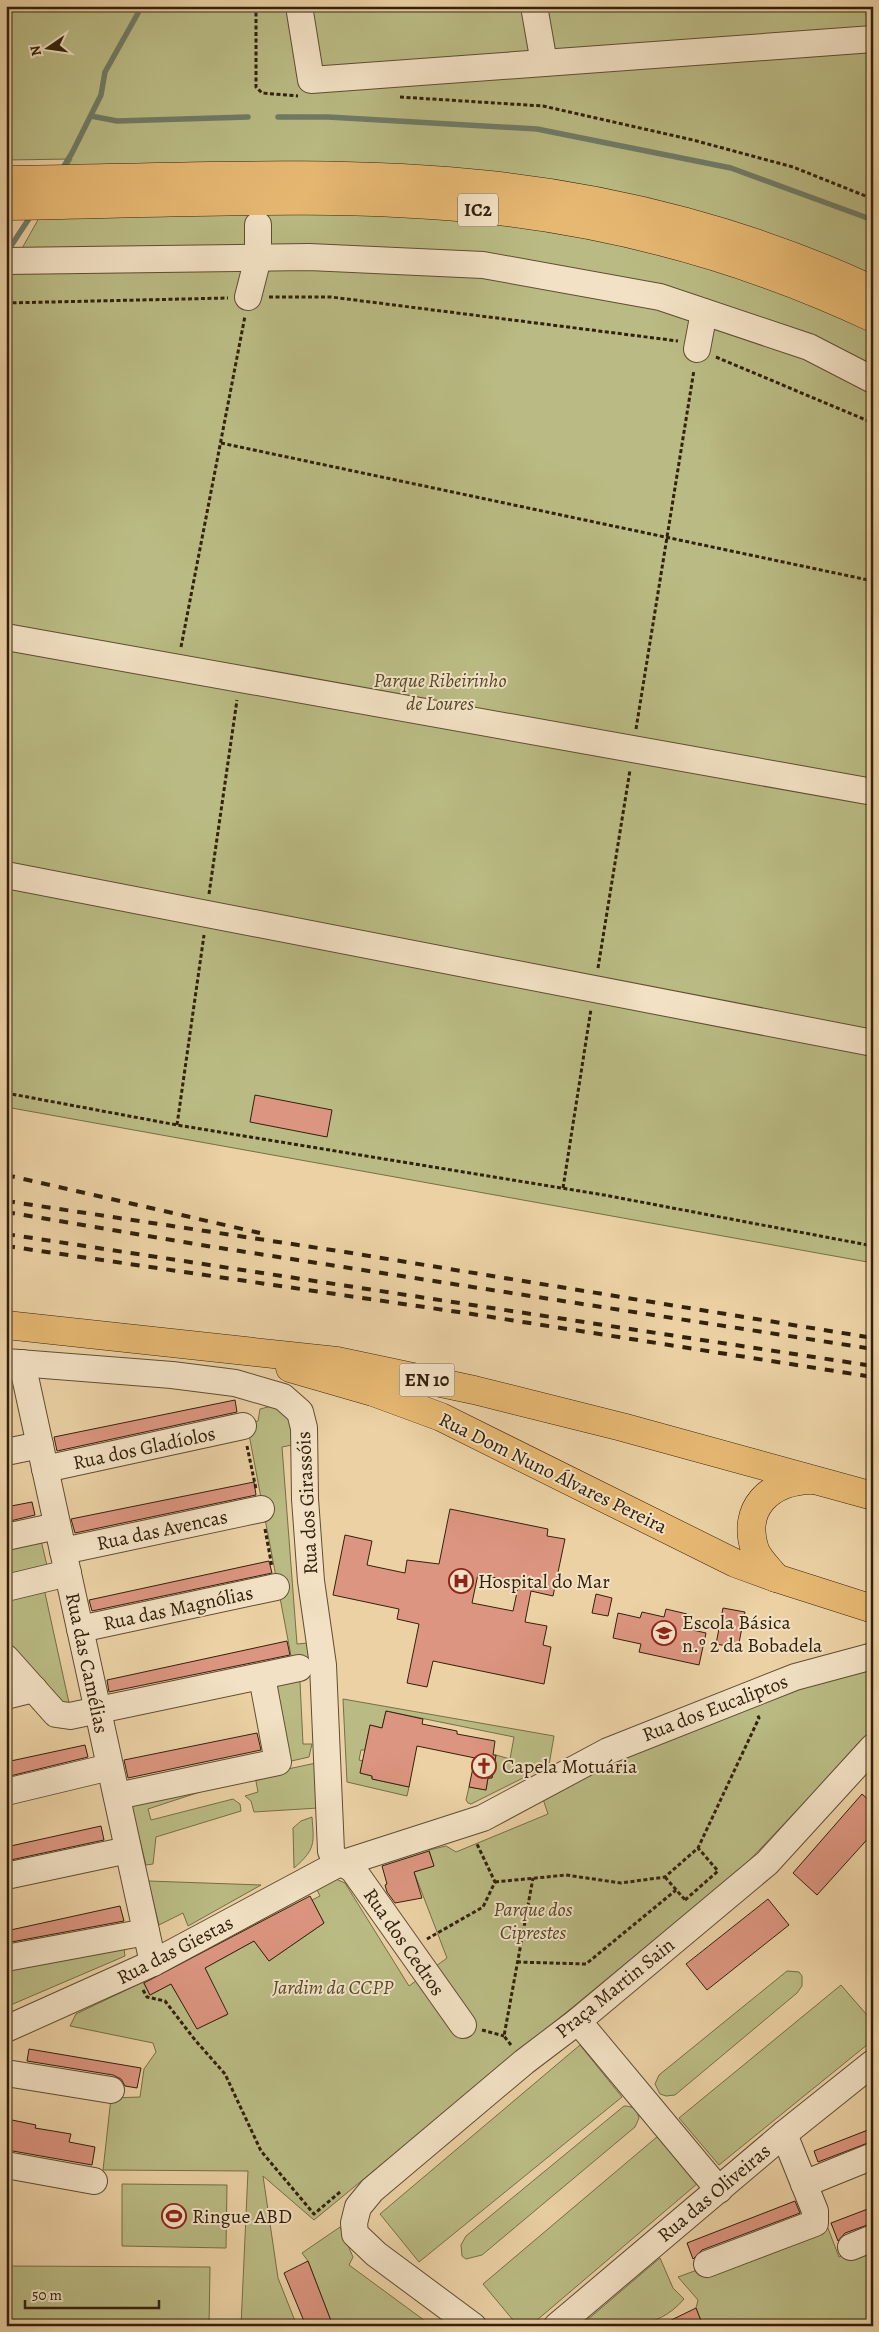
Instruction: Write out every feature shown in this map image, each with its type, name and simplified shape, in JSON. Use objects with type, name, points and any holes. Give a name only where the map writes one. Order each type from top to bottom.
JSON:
[{"type":"main road","name":"IC2","points":[[11,193],[84,179],[310,175],[402,178],[490,185],[589,200],[680,219],[769,248],[838,274],[873,290]]},
{"type":"main road","name":"IC2","points":[[11,193],[68,205],[309,202],[401,204],[490,210],[586,224],[674,244],[742,265],[831,298],[873,318]]},
{"type":"main road","name":"Rua Dom Nuno Álvares Pereira","points":[[6,1326],[337,1361],[474,1390],[820,1480],[873,1496]]},
{"type":"main road","name":"Rua Dom Nuno Álvares Pereira","points":[[229,1350],[373,1392],[441,1417],[735,1563],[776,1578],[873,1608]]},
{"type":"main road","name":"EN 10","points":[[776,1578],[756,1552],[750,1528],[757,1503],[774,1488],[796,1480],[820,1480]]},
{"type":"street","points":[[299,6],[312,80],[873,39]]},
{"type":"street","points":[[534,6],[544,63]]},
{"type":"street","points":[[248,298],[258,258],[258,225]]},
{"type":"street","points":[[6,261],[309,257],[483,265],[660,297],[809,347],[873,380]]},
{"type":"street","points":[[697,349],[704,312]]},
{"type":"street","points":[[6,637],[873,792]]},
{"type":"street","points":[[6,875],[873,1043]]},
{"type":"street","name":"Rua das Camélias","points":[[14,1362],[42,1457],[154,1963]]},
{"type":"street","name":"Rua dos Girassóis","points":[[14,1362],[172,1375],[235,1383],[283,1397],[300,1412],[304,1428],[311,1580],[323,1665],[331,1851],[333,1856],[341,1863]]},
{"type":"street","name":"Rua dos Gladíolos","points":[[6,1452],[42,1457],[243,1426]]},
{"type":"street","name":"Rua das Avencas","points":[[63,1550],[261,1509]]},
{"type":"street","points":[[6,1537],[63,1550]]},
{"type":"street","points":[[6,1588],[63,1550]]},
{"type":"street","name":"Rua das Magnólias","points":[[80,1629],[276,1587]]},
{"type":"street","name":"Rua dos Eucaliptos","points":[[341,1863],[483,1818],[608,1751],[816,1670],[873,1656]]},
{"type":"street","points":[[6,1658],[56,1714],[70,1716],[98,1712],[299,1668]]},
{"type":"street","points":[[117,1796],[278,1762],[262,1677]]},
{"type":"street","points":[[6,1696],[34,1689]]},
{"type":"street","name":"Praça Martin Sain","points":[[473,2326],[376,2254],[355,2234],[354,2223],[358,2207],[372,2190],[524,2062],[578,2021],[767,1863],[873,1747]]},
{"type":"street","points":[[6,1792],[110,1768]]},
{"type":"street","points":[[6,1876],[128,1850]]},
{"type":"street","name":"Rua dos Cedros","points":[[341,1863],[354,1871],[463,2025]]},
{"type":"street","name":"Rua das Giestas","points":[[7,2035],[154,1963],[341,1863]]},
{"type":"street","points":[[6,1958],[146,1932]]},
{"type":"street","points":[[578,2021],[719,2190]]},
{"type":"street","name":"Rua das Oliveiras","points":[[557,2326],[784,2134],[873,2063]]},
{"type":"street","points":[[6,2073],[111,2090]]},
{"type":"street","points":[[707,2264],[815,2224],[815,2211],[784,2134]]},
{"type":"street","points":[[804,2184],[873,2156]]},
{"type":"street","points":[[6,2165],[94,2181]]},
{"type":"path","points":[[256,6],[256,87],[262,93],[304,96]]},
{"type":"path","points":[[392,97],[543,106],[693,140],[793,167],[873,199]]},
{"type":"path","points":[[6,303],[331,297],[676,340],[873,423]]},
{"type":"path","points":[[178,667],[248,298]]},
{"type":"path","points":[[221,443],[873,581]]},
{"type":"path","points":[[6,1093],[177,1125],[604,1195],[873,1246]]},
{"type":"path","points":[[495,1882],[566,1875],[621,1883],[665,1877],[698,1848],[759,1718],[748,1695]]},
{"type":"path","points":[[467,1824],[495,1882]]},
{"type":"path","points":[[665,1877],[685,1900],[718,1871],[698,1848]]},
{"type":"path","points":[[524,2062],[504,2036],[533,1878]]},
{"type":"path","points":[[409,1949],[482,1908],[495,1882]]},
{"type":"path","points":[[517,1962],[586,1964],[676,1890]]},
{"type":"path","points":[[147,1997],[165,2001],[195,2040],[225,2074],[261,2151],[314,2214],[344,2189]]},
{"type":"green space","name":"Parque Ribeirinho de Loures","points":[[6,6],[873,6],[873,1263],[6,1107],[6,277],[72,159],[6,160]]},
{"type":"green space","points":[[272,1406],[289,1416],[294,1424],[296,1436],[297,1444],[282,1447],[297,1644],[308,1643],[309,1674],[300,1682],[303,1744],[312,1744],[309,1757],[287,1762],[269,1672],[292,1661],[247,1424],[258,1421],[260,1409]]},
{"type":"green space","points":[[40,1536],[48,1570],[6,1580],[6,1542]]},
{"type":"green space","points":[[43,1584],[71,1712],[6,1654],[6,1594]]},
{"type":"green space","name":"Parque dos Ciprestes","points":[[873,1664],[873,1730],[744,1866],[314,2220],[263,2176],[278,2278],[297,2326],[241,2326],[248,2171],[103,2170],[111,2098],[140,2097],[144,2069],[156,2052],[153,2043],[70,2026],[76,2014],[143,1982],[150,1995],[171,1984],[197,2028],[227,2015],[205,1968],[254,1941],[269,1961],[324,1923],[312,1900],[320,1896],[316,1888],[336,1879],[345,1883],[409,1986],[447,1958],[414,1872],[434,1866],[429,1850],[446,1846],[456,1852],[548,1814],[542,1796],[674,1733]]},
{"type":"green space","points":[[343,1699],[554,1736],[549,1765],[471,1804],[466,1800],[469,1787],[486,1790],[488,1778],[492,1778],[496,1755],[510,1759],[514,1737],[386,1711],[382,1728],[370,1725],[365,1750],[361,1750],[359,1760],[363,1761],[360,1773],[372,1776],[372,1779],[409,1787],[407,1796],[347,1782]]},
{"type":"green space","points":[[316,1763],[318,1808],[254,1812],[251,1801],[245,1796],[258,1792],[255,1776]]},
{"type":"green space","points":[[215,1787],[148,1809],[151,1820],[233,1799],[240,1804],[241,1811],[156,1837],[153,1864],[146,1865],[131,1805]]},
{"type":"green space","points":[[312,1817],[312,1845],[306,1856],[294,1868],[293,1828],[301,1821]]},
{"type":"green space","points":[[148,1881],[261,1885],[188,1926],[183,1913],[159,1925]]},
{"type":"green space","points":[[122,1935],[125,1956],[6,2007],[6,1958]]},
{"type":"green space","points":[[787,1971],[799,1972],[802,1976],[802,1986],[797,1993],[675,2095],[666,2096],[660,2094],[655,2084],[659,2075]]},
{"type":"green space","points":[[841,1985],[873,2022],[873,2040],[719,2165],[679,2118]]},
{"type":"green space","points":[[580,2045],[622,2097],[419,2262],[380,2214]]},
{"type":"green space","points":[[624,2106],[632,2107],[637,2112],[639,2118],[635,2127],[482,2255],[466,2259],[462,2256],[461,2245],[466,2236]]},
{"type":"green space","points":[[658,2136],[698,2183],[530,2326],[518,2326],[483,2284]]},
{"type":"green space","name":"Ringue ABD","points":[[122,2184],[227,2185],[226,2248],[122,2246]]},
{"type":"green space","points":[[826,2223],[839,2257],[873,2242],[873,2324],[703,2326],[696,2308],[698,2300],[678,2277]]},
{"type":"green space","points":[[340,2227],[353,2257],[349,2265],[432,2326],[333,2326],[308,2261],[302,2253]]},
{"type":"green space","points":[[660,2258],[673,2288],[684,2299],[673,2310],[662,2317],[636,2325],[580,2326]]},
{"type":"green space","points":[[6,2266],[210,2267],[209,2326],[6,2326]]},
{"type":"building","points":[[255,1095],[332,1110],[327,1137],[250,1122]]},
{"type":"building","points":[[235,1400],[237,1412],[57,1451],[54,1437]]},
{"type":"building","points":[[254,1482],[256,1495],[75,1533],[71,1519]]},
{"type":"building","points":[[32,1502],[35,1515],[6,1522],[6,1507]]},
{"type":"building","points":[[450,1509],[548,1529],[547,1536],[565,1539],[553,1596],[531,1591],[525,1622],[547,1626],[543,1645],[551,1647],[544,1684],[433,1661],[427,1687],[407,1683],[419,1624],[397,1619],[399,1609],[333,1595],[345,1535],[372,1541],[367,1565],[405,1573],[407,1560],[439,1564]],"holes":[[[478,1574],[519,1583],[513,1611],[472,1603]]]},
{"type":"building","points":[[269,1561],[272,1573],[92,1611],[89,1600]]},
{"type":"building","points":[[596,1594],[612,1598],[608,1616],[592,1613]]},
{"type":"building","points":[[723,1608],[745,1612],[738,1648],[716,1644]]},
{"type":"building","points":[[666,1609],[687,1614],[684,1628],[706,1633],[699,1665],[639,1652],[641,1644],[613,1638],[618,1613],[640,1618],[642,1612],[664,1617]]},
{"type":"building","points":[[287,1641],[290,1655],[109,1692],[107,1680]]},
{"type":"building","points":[[386,1711],[423,1719],[422,1724],[457,1731],[457,1734],[495,1741],[493,1755],[496,1755],[492,1778],[488,1778],[486,1790],[469,1787],[475,1758],[417,1746],[409,1787],[372,1779],[372,1776],[360,1773],[370,1725],[382,1728]]},
{"type":"building","points":[[257,1733],[261,1750],[128,1778],[124,1760]]},
{"type":"building","points":[[85,1745],[88,1757],[6,1777],[6,1762]]},
{"type":"building","points":[[862,1794],[873,1804],[873,1833],[817,1895],[793,1873]]},
{"type":"building","points":[[101,1826],[104,1840],[6,1861],[6,1847]]},
{"type":"building","points":[[429,1851],[434,1866],[414,1872],[422,1898],[395,1903],[387,1892],[385,1885],[387,1884],[382,1866]]},
{"type":"building","points":[[310,1896],[324,1923],[269,1961],[254,1941],[205,1968],[228,2014],[197,2029],[171,1984],[150,1995],[144,1983]]},
{"type":"building","points":[[768,1899],[789,1925],[707,1990],[686,1964]]},
{"type":"building","points":[[120,1906],[124,1921],[6,1943],[6,1931]]},
{"type":"building","points":[[29,2049],[141,2068],[137,2088],[125,2086],[121,2079],[113,2075],[27,2061]]},
{"type":"building","points":[[12,2120],[36,2125],[35,2128],[71,2134],[69,2142],[95,2147],[92,2165],[7,2150]]},
{"type":"building","points":[[873,2128],[873,2141],[818,2162],[814,2151]]},
{"type":"building","points":[[795,2201],[800,2213],[702,2250],[693,2259],[687,2243]]},
{"type":"building","points":[[873,2207],[873,2223],[845,2233],[838,2241],[831,2223]]},
{"type":"building","points":[[308,2261],[333,2326],[306,2326],[284,2273]]},
{"type":"building","points":[[696,2308],[703,2326],[659,2326]]},
{"type":"waterway","points":[[61,171],[101,95],[105,72],[142,6]]},
{"type":"waterway","points":[[91,116],[117,121],[248,117]]},
{"type":"waterway","points":[[278,117],[328,117],[537,129],[731,168],[873,220]]},
{"type":"waterway","points":[[7,252],[32,214]]},
{"type":"railway","points":[[6,1175],[260,1233]]},
{"type":"railway","points":[[6,1201],[345,1252],[873,1338]]},
{"type":"railway","points":[[6,1212],[201,1245],[873,1349]]},
{"type":"railway","points":[[6,1234],[873,1366]]},
{"type":"railway","points":[[6,1246],[472,1314],[873,1377]]},
{"type":"place","name":"Hospital do Mar","points":[[461,1581]]},
{"type":"place","name":"Escola Básica n.º 2 da Bobadela","points":[[664,1633]]},
{"type":"place","name":"Capela Motuária","points":[[484,1766]]},
{"type":"place","name":"Ringue ABD","points":[[174,2216]]},
{"type":"park label","name":"Jardim da CCPP","points":[[333,1987]]}]
